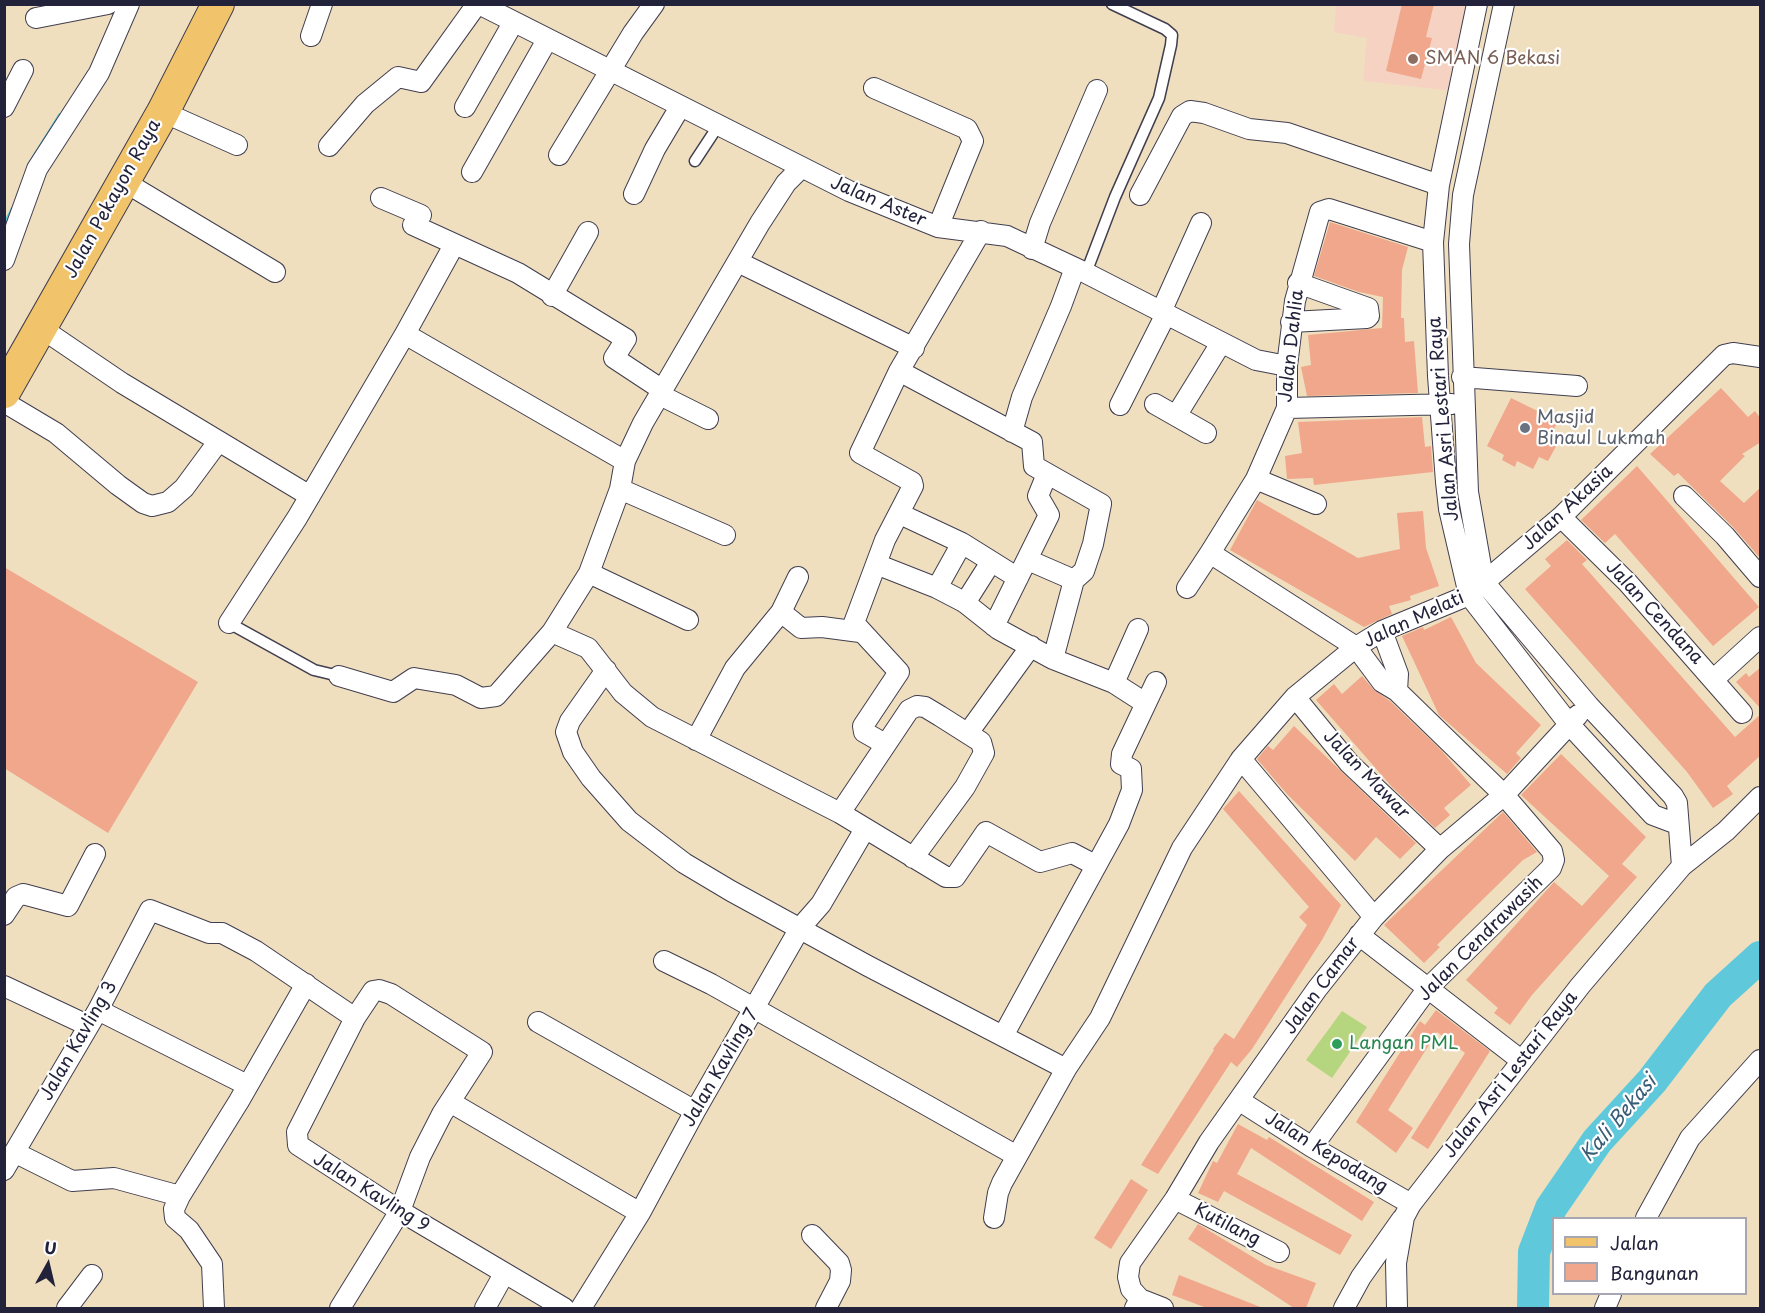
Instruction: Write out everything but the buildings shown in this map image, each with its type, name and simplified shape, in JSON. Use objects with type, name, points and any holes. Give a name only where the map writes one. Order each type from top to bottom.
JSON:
[{"type":"main road","name":"Jalan Pekayon Raya","points":[[4,392],[163,112],[218,4]]},
{"type":"street","points":[[36,18],[108,4]]},
{"type":"street","points":[[4,260],[37,169],[99,73],[129,4]]},
{"type":"street","points":[[311,36],[322,4]]},
{"type":"street","points":[[329,146],[366,104],[398,77],[421,81],[478,4]]},
{"type":"street","name":"Jalan Aster","points":[[478,4],[801,168],[891,210],[938,227],[1007,236],[1080,270],[1256,360],[1287,366]]},
{"type":"street","points":[[559,155],[654,4]]},
{"type":"street","name":"Jalan Asri Lestari Raya","points":[[1477,4],[1439,185],[1433,242],[1440,405],[1449,509],[1470,595],[1569,723],[1653,815],[1677,824]]},
{"type":"street","name":"Jalan Asri Lestari Raya","points":[[1504,4],[1463,196],[1459,244],[1462,377],[1468,492],[1485,581],[1589,705],[1673,796],[1677,803],[1677,824],[1683,848],[1682,866]]},
{"type":"street","points":[[465,107],[513,23]]},
{"type":"street","points":[[472,172],[547,40]]},
{"type":"street","points":[[1467,50],[1492,56]]},
{"type":"street","points":[[4,107],[23,70]]},
{"type":"street","points":[[874,88],[967,129],[973,141],[938,227]]},
{"type":"street","points":[[1032,249],[1053,191],[1097,90]]},
{"type":"street","points":[[634,194],[655,149],[680,107]]},
{"type":"street","points":[[1140,195],[1182,116],[1190,111],[1204,113],[1250,129],[1287,133],[1439,185]]},
{"type":"street","points":[[163,112],[237,146]]},
{"type":"street","points":[[339,676],[393,692],[414,678],[456,685],[482,698],[496,696],[552,632],[589,573],[620,489],[625,461],[643,423],[786,183],[801,168]]},
{"type":"street","points":[[123,182],[275,272]]},
{"type":"street","points":[[381,198],[421,215],[412,225],[518,273],[552,296],[626,339],[614,358],[660,392],[708,419]]},
{"type":"street","name":"Jalan Dahlia","points":[[1187,588],[1256,479],[1287,408],[1287,366],[1291,322],[1298,283],[1322,209],[1433,242]]},
{"type":"street","points":[[1120,405],[1164,313],[1200,223]]},
{"type":"street","points":[[885,744],[864,732],[863,726],[899,672],[854,623],[885,540],[913,488],[912,482],[860,453],[899,371],[981,231]]},
{"type":"street","points":[[552,296],[588,232]]},
{"type":"street","points":[[229,623],[310,496],[454,245]]},
{"type":"street","points":[[738,262],[914,348]]},
{"type":"street","points":[[1012,432],[1022,397],[1061,306],[1080,270]]},
{"type":"street","points":[[1291,322],[1370,316],[1368,308],[1298,283]]},
{"type":"street","points":[[1435,317],[1460,316]]},
{"type":"street","points":[[40,328],[122,383],[310,496]]},
{"type":"street","points":[[405,334],[625,461]]},
{"type":"street","points":[[1176,416],[1221,343]]},
{"type":"street","name":"Jalan Akasia","points":[[1485,581],[1561,517],[1724,355],[1732,353],[1761,357]]},
{"type":"street","points":[[899,371],[1032,442],[1034,466],[1101,504],[1093,544],[1084,571],[1074,580],[1053,659]]},
{"type":"street","points":[[1462,377],[1577,386]]},
{"type":"street","points":[[4,402],[56,433],[118,485],[143,503],[152,506],[168,502],[184,488],[218,442]]},
{"type":"street","points":[[1287,408],[1463,403]]},
{"type":"street","points":[[1155,404],[1206,433]]},
{"type":"street","points":[[994,626],[1049,515],[1038,496],[1047,474]]},
{"type":"street","points":[[1256,479],[1316,504]]},
{"type":"street","points":[[620,489],[725,535]]},
{"type":"street","points":[[1684,496],[1725,536],[1761,577]]},
{"type":"street","points":[[900,514],[963,543],[1018,578]]},
{"type":"street","name":"Jalan Cendana","points":[[1561,517],[1629,583],[1742,713]]},
{"type":"street","points":[[938,588],[963,543]]},
{"type":"street","points":[[1210,553],[1356,647]]},
{"type":"street","points":[[1028,560],[1074,580]]},
{"type":"street","points":[[965,603],[991,562]]},
{"type":"street","points":[[876,564],[938,588],[965,603],[994,626],[1053,659],[1114,683],[1145,703]]},
{"type":"street","points":[[589,573],[688,620]]},
{"type":"street","points":[[696,740],[735,668],[782,612],[798,577]]},
{"type":"street","name":"Jalan Melati","points":[[994,1218],[998,1193],[1066,1069],[1100,1018],[1182,848],[1240,759],[1295,697],[1356,647],[1382,631],[1470,595],[1485,581]]},
{"type":"street","points":[[782,612],[801,628],[822,627],[860,632]]},
{"type":"street","points":[[1114,683],[1138,629]]},
{"type":"street","points":[[1382,631],[1398,674],[1397,691]]},
{"type":"street","points":[[552,632],[588,648],[623,693],[652,717],[840,813],[946,877],[955,877],[986,832],[1040,862],[1072,853],[1095,865]]},
{"type":"street","points":[[1714,679],[1761,637]]},
{"type":"street","points":[[968,733],[1031,646]]},
{"type":"street","name":"Jalan Cendrawasih","points":[[1312,1147],[1428,988],[1551,868],[1552,851],[1504,795],[1397,691],[1382,682],[1356,647]]},
{"type":"street","points":[[606,670],[570,721],[566,732],[573,752],[591,778],[629,822],[684,862],[800,928],[1066,1069]]},
{"type":"street","points":[[1003,1036],[1119,824],[1132,790],[1131,769],[1121,764],[1122,754],[1156,682]]},
{"type":"street","name":"Jalan Mawar","points":[[1295,697],[1349,763],[1440,849]]},
{"type":"street","name":"Jalan Camar","points":[[1138,1304],[1128,1277],[1130,1263],[1175,1199],[1209,1142],[1317,989],[1374,917],[1440,849],[1504,795],[1569,723],[1589,705]]},
{"type":"street","points":[[840,813],[909,710],[917,706],[926,707],[981,742],[984,753],[965,787],[913,858]]},
{"type":"street","points":[[1240,759],[1374,917]]},
{"type":"street","name":"Jalan Asri Lestari Raya","points":[[1397,1308],[1396,1263],[1408,1211],[1580,986],[1682,866],[1726,831],[1761,797]]},
{"type":"street","name":"Jalan Kavling 7","points":[[581,1308],[640,1213],[694,1111],[800,928],[820,904],[865,829]]},
{"type":"street","points":[[4,915],[16,897],[23,894],[68,906],[95,854]]},
{"type":"street","name":"Jalan Kavling 3","points":[[4,1170],[16,1153],[92,1018],[150,910],[209,933],[222,933],[256,951],[306,984]]},
{"type":"street","points":[[1359,935],[1522,1061]]},
{"type":"street","points":[[664,961],[755,1008],[1017,1156]]},
{"type":"street","points":[[214,1308],[212,1264],[189,1230],[175,1218],[174,1209],[180,1196],[306,984],[355,1018]]},
{"type":"street","points":[[4,986],[92,1018],[247,1085]]},
{"type":"street","name":"Jalan Kavling 9","points":[[450,1102],[482,1052],[391,994],[373,991],[355,1018],[297,1132],[297,1140],[302,1149],[400,1211],[564,1308]]},
{"type":"street","points":[[538,1022],[694,1111]]},
{"type":"street","points":[[1647,1217],[1690,1138],[1761,1060]]},
{"type":"street","name":"Jalan Kepodang","points":[[1240,1101],[1408,1211]]},
{"type":"street","points":[[340,1308],[400,1211],[420,1157],[450,1102],[640,1213]]},
{"type":"street","points":[[16,1153],[72,1181],[114,1178],[180,1196]]},
{"type":"street","name":"Kutilang","points":[[1175,1199],[1279,1252]]},
{"type":"street","points":[[1344,1308],[1367,1268],[1408,1211]]},
{"type":"street","points":[[812,1235],[839,1263],[841,1270],[840,1281],[826,1308]]},
{"type":"street","points":[[484,1308],[504,1274]]},
{"type":"street","points":[[67,1308],[92,1275]]},
{"type":"street","points":[[1138,1304],[1163,1308]]},
{"type":"lane","points":[[1080,270],[1159,99],[1171,45],[1172,35],[1165,29],[1112,4]]},
{"type":"lane","points":[[695,161],[718,126]]},
{"type":"lane","points":[[229,623],[314,670],[339,676]]},
{"type":"shaded area","name":"SMAN 6 Bekasi","points":[[1336,5],[1472,5],[1454,91],[1363,81],[1367,38],[1334,32]]},
{"type":"green space","name":"Langan PML","points":[[1342,1011],[1367,1027],[1332,1078],[1306,1060]]},
{"type":"waterway","points":[[30,164],[60,116]]},
{"type":"waterway","points":[[4,227],[13,209]]},
{"type":"waterway","name":"Kali Bekasi","points":[[1533,1308],[1534,1252],[1551,1208],[1597,1141],[1652,1081],[1718,995],[1760,957]]},
{"type":"place","name":"SMAN 6 Bekasi","points":[[1413,59]]},
{"type":"place","name":"Masjid Binaul Lukmah","points":[[1525,428]]},
{"type":"place","name":"Langan PML","points":[[1337,1044]]}]
